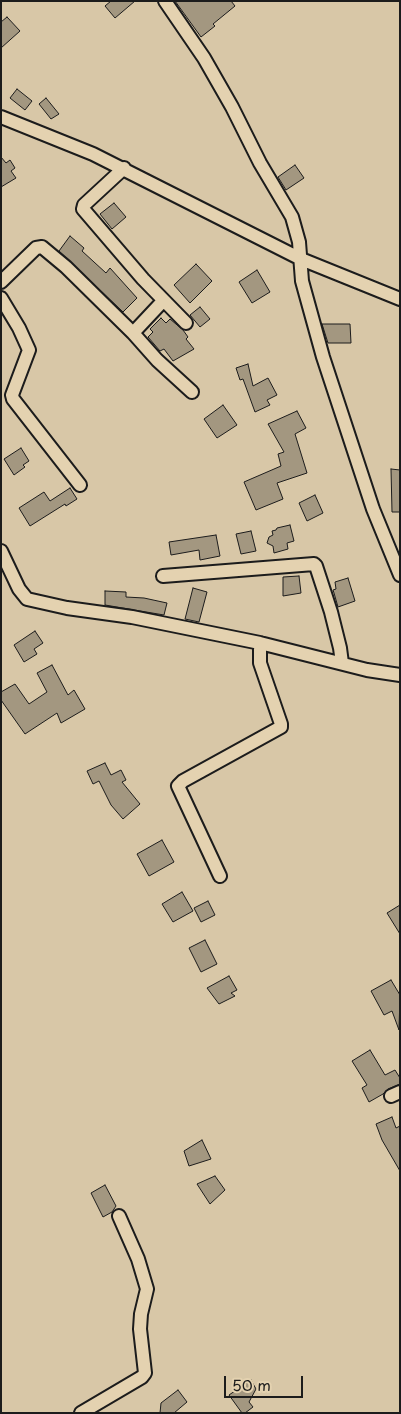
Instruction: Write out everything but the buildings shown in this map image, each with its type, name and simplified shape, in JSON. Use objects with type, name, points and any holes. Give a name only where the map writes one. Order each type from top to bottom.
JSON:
[{"type":"street","points":[[165,1],[209,66],[260,163],[292,217],[299,242],[302,281],[323,357],[373,509],[400,575]]},
{"type":"street","points":[[1,117],[94,154],[301,259],[400,299]]},
{"type":"street","points":[[124,168],[97,192],[84,205],[83,209],[164,302],[186,323]]},
{"type":"street","points":[[1,282],[36,248],[42,247],[66,267],[133,333],[157,360],[192,392]]},
{"type":"street","points":[[1,298],[19,328],[28,350],[28,355],[12,396],[13,399],[80,485]]},
{"type":"street","points":[[133,333],[164,302]]},
{"type":"street","points":[[1,552],[19,589],[27,599],[67,608],[132,617],[260,643],[400,675]]},
{"type":"street","points":[[163,576],[314,564],[332,612],[342,663]]},
{"type":"street","points":[[220,876],[178,786],[182,781],[280,727],[281,724],[260,663],[260,643]]},
{"type":"street","points":[[81,1413],[142,1377],[145,1373],[140,1329],[141,1314],[147,1289],[138,1259],[118,1216]]}]
